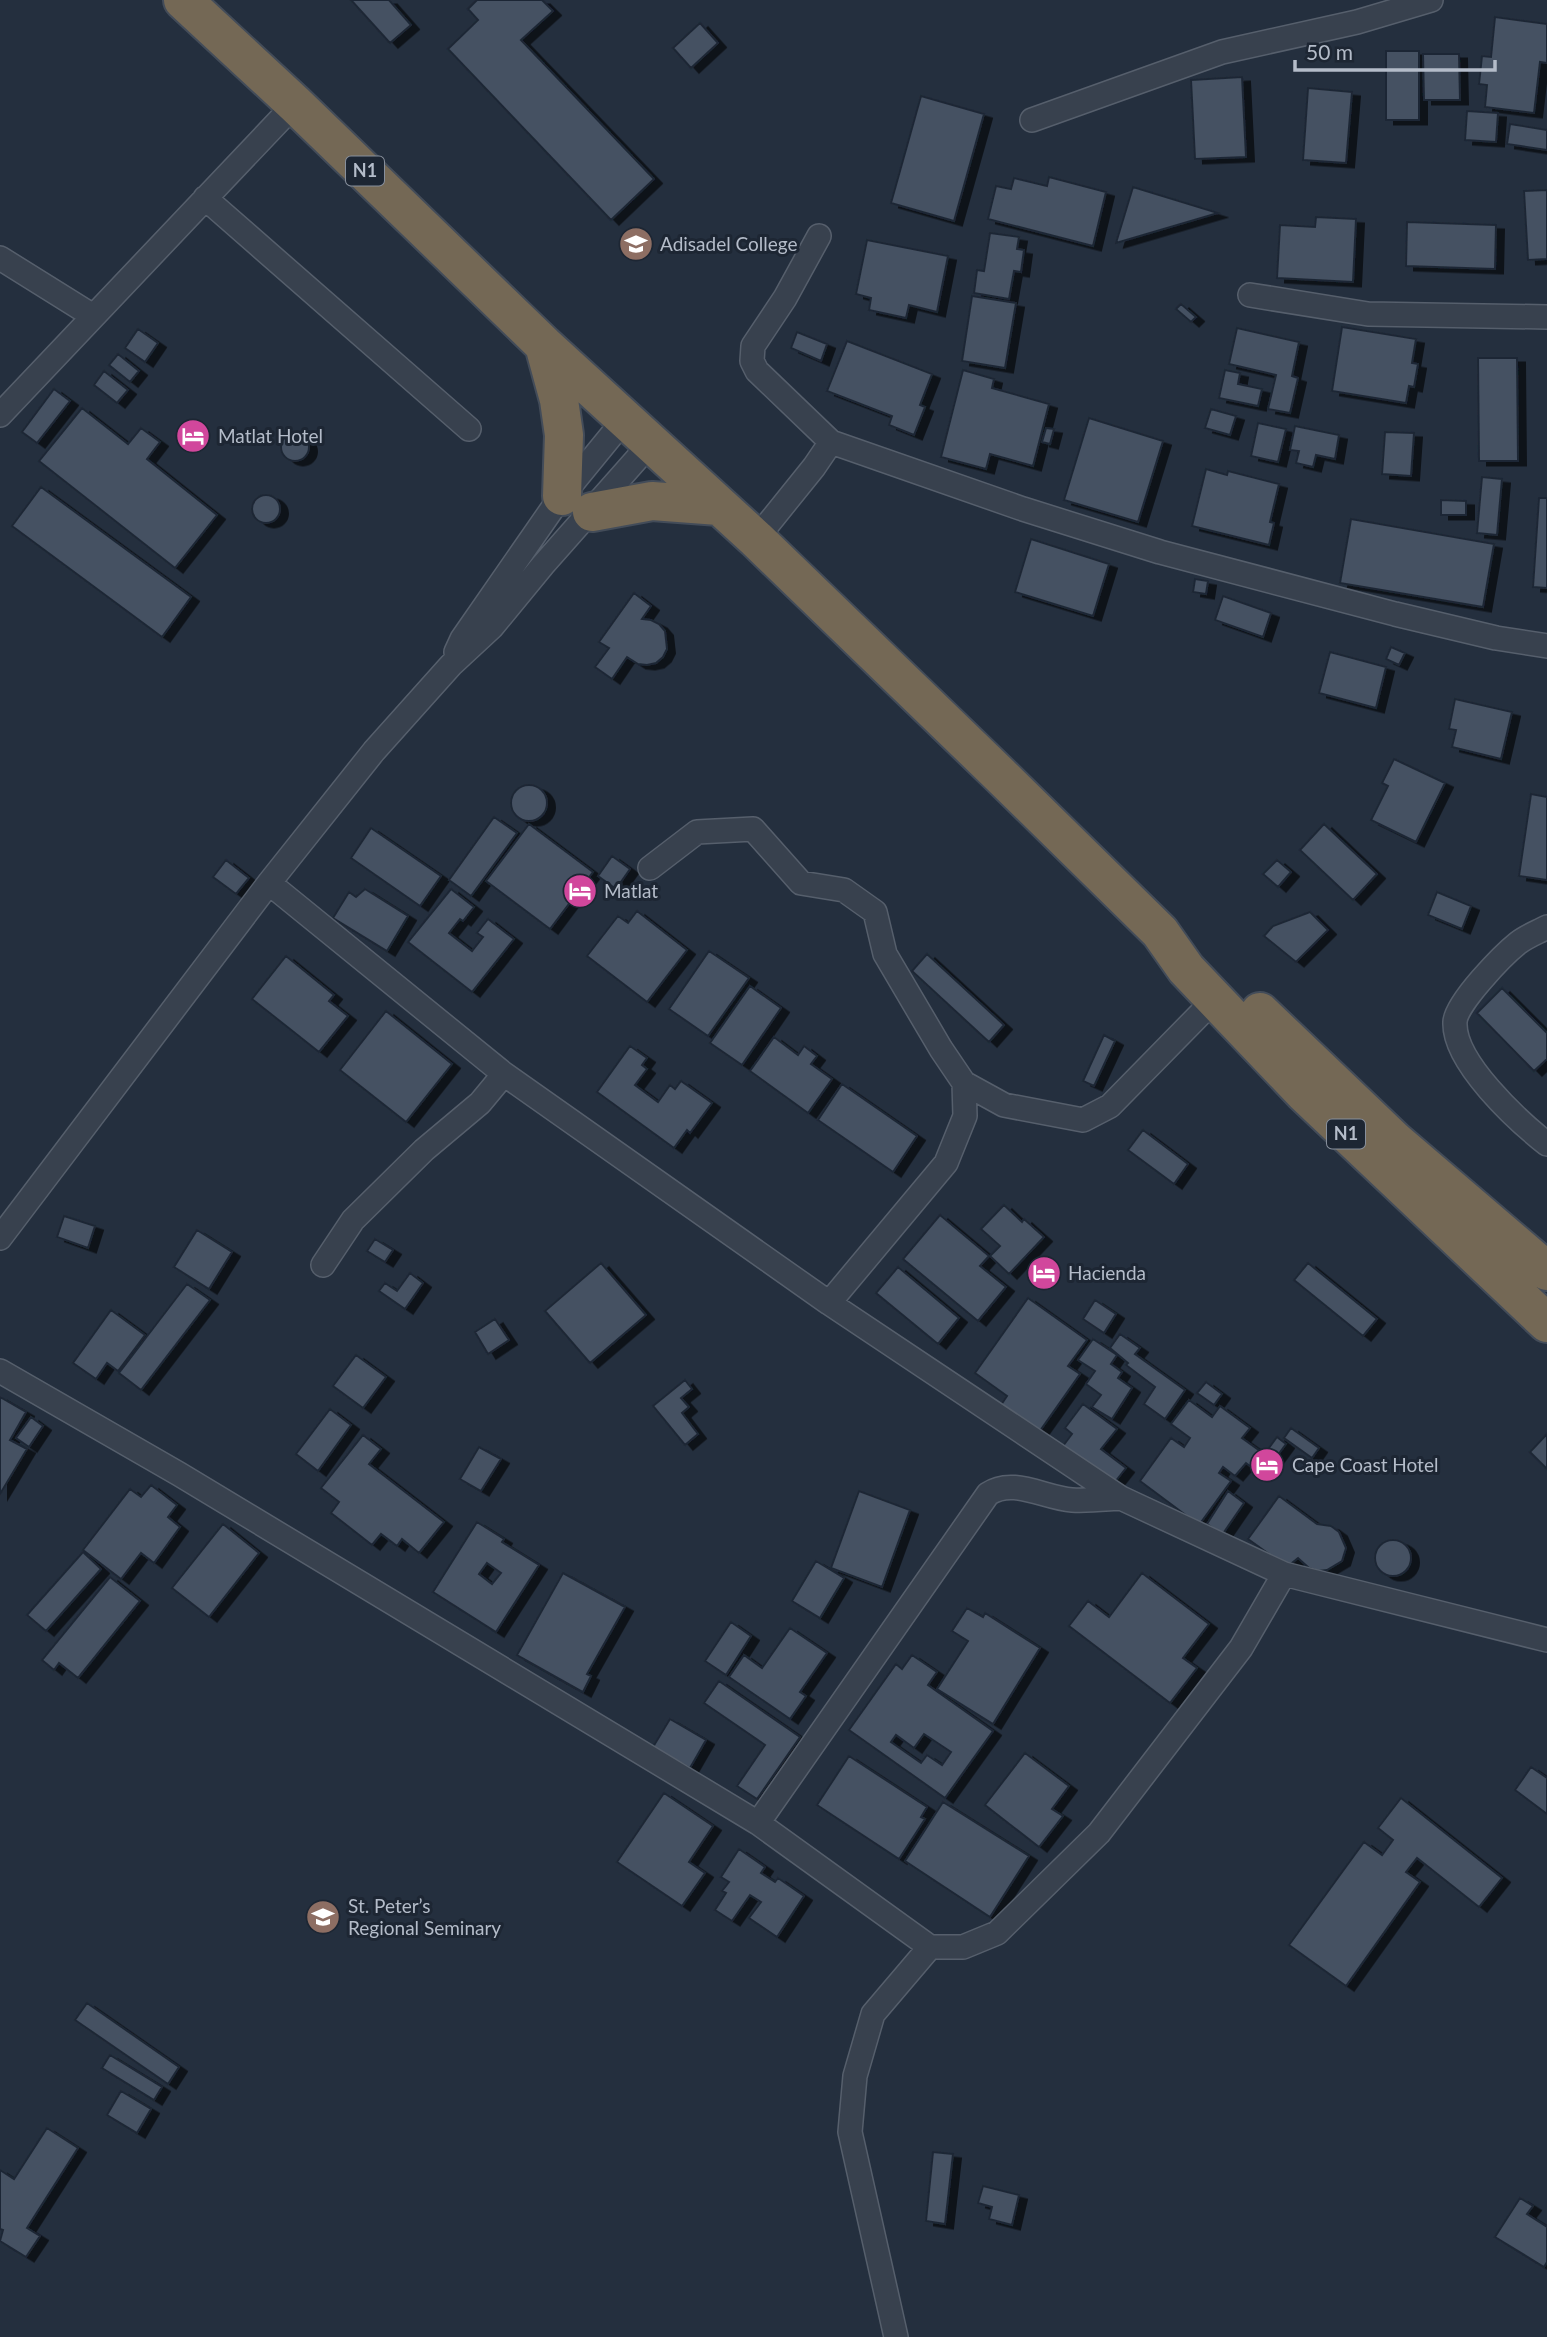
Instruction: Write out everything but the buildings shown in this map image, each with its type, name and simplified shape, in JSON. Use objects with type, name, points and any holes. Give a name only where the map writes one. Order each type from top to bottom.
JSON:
[{"type":"highway","name":"N1","points":[[183,0],[295,104],[544,345],[756,539],[1160,932],[1186,970],[1313,1103],[1547,1323]]},
{"type":"highway","points":[[544,345],[559,400],[577,504],[652,501],[719,506]]},
{"type":"highway","name":"N1","points":[[1160,932],[1201,955],[1395,1141],[1547,1271]]},
{"type":"street","points":[[1032,120],[1222,52],[1357,22],[1431,0]]},
{"type":"street","points":[[0,415],[295,104]]},
{"type":"street","points":[[205,198],[469,429]]},
{"type":"street","points":[[820,236],[785,298],[753,346],[752,361],[757,371],[831,442],[1023,509],[1160,552],[1395,614],[1496,638],[1547,646]]},
{"type":"street","points":[[0,258],[93,316]]},
{"type":"street","points":[[1250,295],[1368,314],[1547,317]]},
{"type":"street","points":[[451,665],[462,639],[637,432]]},
{"type":"street","points":[[0,1238],[269,883],[374,751],[451,665],[492,627],[543,565],[577,504],[637,432]]},
{"type":"street","points":[[756,539],[831,442]]},
{"type":"street","points":[[650,868],[697,832],[753,830],[801,883],[844,890],[875,912],[885,954],[964,1083],[1004,1105],[1083,1120],[1110,1106],[1215,999]]},
{"type":"street","points":[[269,883],[504,1074],[830,1303],[1121,1498],[1284,1574],[1547,1640]]},
{"type":"street","points":[[1547,928],[1519,942],[1470,992],[1455,1021],[1461,1051],[1491,1092],[1547,1144]]},
{"type":"street","points":[[323,1265],[354,1220],[424,1150],[480,1103],[504,1074]]},
{"type":"street","points":[[830,1303],[946,1163],[965,1116],[964,1083]]},
{"type":"street","points":[[0,1371],[191,1481],[758,1823],[930,1947],[964,1947],[997,1933],[1099,1833],[1241,1648],[1284,1574]]},
{"type":"street","points":[[758,1823],[988,1494],[998,1487],[1009,1486],[1070,1500],[1121,1498]]},
{"type":"street","points":[[896,2337],[850,2132],[855,2076],[873,2014],[930,1947]]},
{"type":"place","name":"Adisadel College","points":[[636,244]]},
{"type":"place","name":"Matlat Hotel","points":[[193,436]]},
{"type":"place","name":"Matlat","points":[[580,891]]},
{"type":"place","name":"Hacienda","points":[[1044,1273]]},
{"type":"place","name":"Cape Coast Hotel","points":[[1267,1465]]},
{"type":"place","name":"St. Peter’s Regional Seminary","points":[[323,1917]]}]
